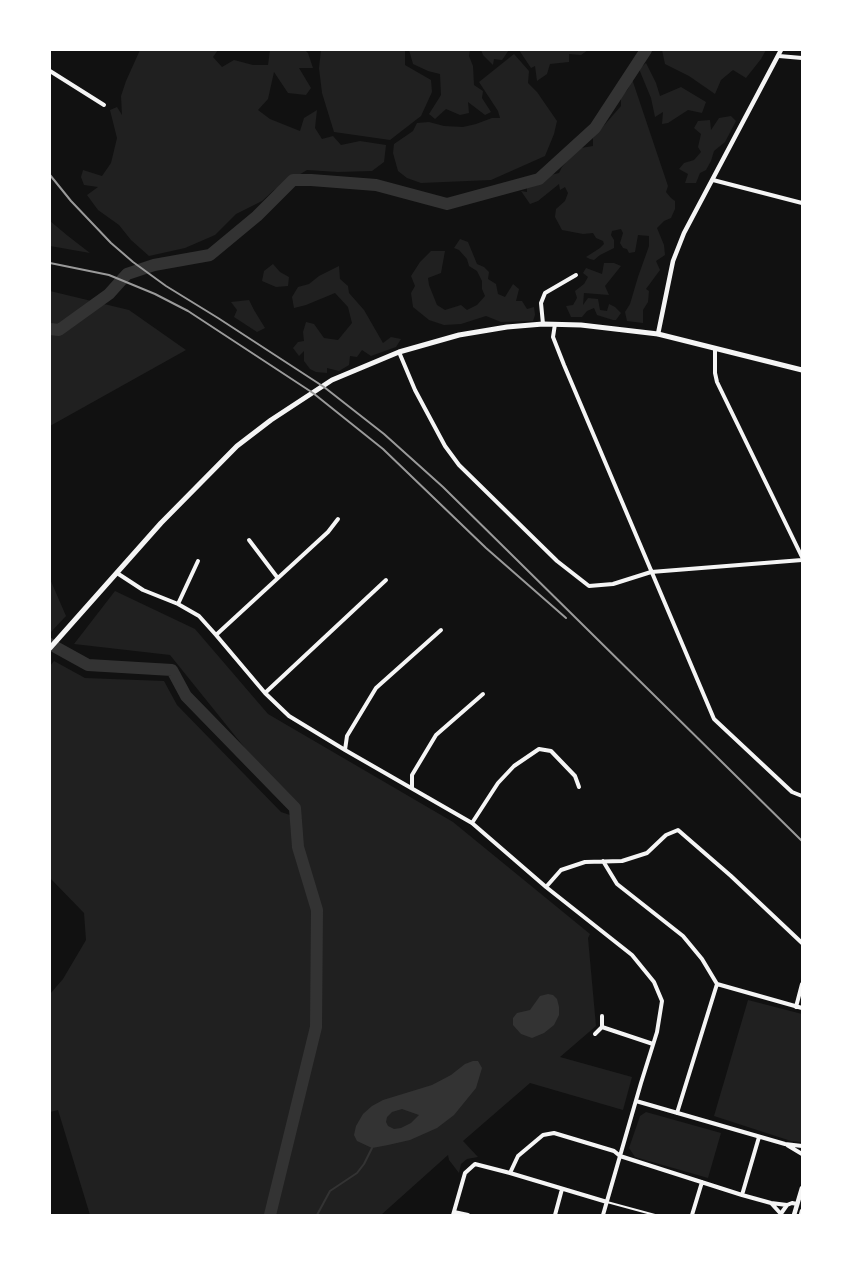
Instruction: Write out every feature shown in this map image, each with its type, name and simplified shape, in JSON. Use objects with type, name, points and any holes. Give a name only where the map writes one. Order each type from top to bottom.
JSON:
[{"type":"main road","points":[[50,648],[185,497],[236,446],[271,420],[332,380],[399,352],[459,335],[507,326],[555,324],[612,328],[658,334],[802,370]]},
{"type":"street","points":[[658,334],[661,311],[674,261],[694,212],[713,180],[781,50]]},
{"type":"street","points":[[779,56],[802,58]]},
{"type":"street","points":[[50,71],[104,104]]},
{"type":"street","points":[[713,180],[802,204]]},
{"type":"street","points":[[543,324],[541,302],[545,293],[576,275]]},
{"type":"street","points":[[555,324],[553,337],[564,365],[714,719],[792,792],[802,796]]},
{"type":"street","points":[[399,352],[415,390],[445,446],[459,465],[557,561],[589,586],[613,584],[651,572],[802,558],[717,382],[715,348]]},
{"type":"street","points":[[216,635],[328,532],[338,519]]},
{"type":"street","points":[[249,540],[278,577]]},
{"type":"street","points":[[178,604],[198,561]]},
{"type":"street","points":[[117,573],[142,590],[178,604],[199,616],[265,693],[289,716],[472,823],[546,887],[632,955],[654,982],[662,1001],[657,1032],[603,1215]]},
{"type":"street","points":[[265,693],[386,580]]},
{"type":"street","points":[[345,750],[346,736],[376,688],[441,630]]},
{"type":"street","points":[[412,788],[412,775],[436,735],[483,694]]},
{"type":"street","points":[[472,823],[498,783],[514,766],[539,749],[551,751],[575,776],[579,787]]},
{"type":"street","points":[[546,887],[561,870],[585,862],[622,861],[646,853],[666,834],[678,830],[731,876],[802,944]]},
{"type":"street","points":[[603,862],[618,884],[683,936],[702,959],[717,984],[802,1008]]},
{"type":"street","points":[[677,1113],[717,984]]},
{"type":"street","points":[[796,1007],[802,984]]},
{"type":"street","points":[[595,1034],[602,1027],[602,1016]]},
{"type":"street","points":[[602,1027],[653,1044]]},
{"type":"street","points":[[636,1100],[759,1137],[785,1144],[802,1146]]},
{"type":"street","points":[[510,1173],[518,1156],[543,1135],[554,1133],[614,1151],[620,1156],[771,1203],[797,1204]]},
{"type":"street","points":[[742,1194],[759,1137]]},
{"type":"street","points":[[785,1144],[802,1154]]},
{"type":"street","points":[[468,1215],[453,1213],[465,1173],[475,1164],[607,1202]]},
{"type":"street","points":[[692,1215],[702,1182]]},
{"type":"street","points":[[794,1215],[802,1188]]},
{"type":"street","points":[[555,1215],[562,1189]]},
{"type":"street","points":[[771,1203],[781,1214],[787,1205]]},
{"type":"street","points":[[801,1215],[802,1211]]},
{"type":"lane","points":[[607,1202],[645,1214],[655,1215]]},
{"type":"shaded area","points":[[140,50],[218,50],[213,57],[222,67],[234,60],[253,65],[268,65],[270,50],[305,50],[308,53],[313,68],[299,68],[311,88],[306,95],[288,93],[274,72],[268,99],[258,110],[270,119],[300,131],[304,118],[317,110],[315,128],[322,139],[333,136],[341,145],[360,141],[386,145],[384,162],[372,171],[338,172],[307,170],[274,190],[262,201],[236,214],[215,235],[185,248],[149,256],[131,240],[119,225],[98,210],[87,195],[98,187],[84,185],[81,177],[83,170],[102,176],[111,163],[117,138],[110,110],[117,107],[122,115],[121,96]]},
{"type":"shaded area","points":[[321,50],[405,50],[405,65],[431,80],[432,92],[421,116],[390,140],[334,132],[322,93],[319,68]]},
{"type":"shaded area","points":[[409,50],[470,50],[469,56],[473,66],[474,85],[483,91],[482,98],[491,112],[485,115],[468,102],[469,113],[460,115],[446,109],[435,119],[429,114],[441,95],[440,74],[413,64]]},
{"type":"shaded area","points":[[481,50],[509,50],[502,60],[494,59],[493,65],[483,55]]},
{"type":"shaded area","points":[[519,50],[588,50],[581,55],[569,54],[569,62],[550,64],[547,74],[537,81],[535,66],[531,68]]},
{"type":"shaded area","points":[[662,50],[766,50],[746,78],[733,70],[721,80],[715,94],[689,76],[665,64]]},
{"type":"shaded area","points":[[514,54],[529,71],[528,83],[537,92],[557,121],[545,156],[491,180],[421,183],[407,178],[398,171],[393,153],[394,144],[413,131],[417,123],[429,122],[444,126],[463,127],[492,118],[500,118],[498,111],[479,82]]},
{"type":"shaded area","points":[[646,63],[660,96],[681,87],[706,102],[702,113],[688,110],[668,123],[662,124],[663,112],[655,117],[651,98],[639,69]]},
{"type":"shaded area","points":[[632,79],[668,186],[666,192],[675,201],[675,209],[671,218],[664,221],[657,228],[664,245],[665,255],[656,261],[660,270],[646,289],[649,291],[648,302],[643,310],[643,323],[627,321],[625,312],[630,304],[649,246],[649,236],[638,235],[635,252],[629,253],[620,243],[623,233],[621,229],[612,231],[614,248],[594,260],[590,259],[586,257],[600,248],[604,244],[603,241],[596,238],[593,233],[583,234],[562,230],[555,217],[556,209],[565,201],[568,193],[565,187],[560,190],[559,184],[538,201],[530,204],[521,191],[527,192],[527,187],[559,173],[571,156],[581,148],[593,146],[593,138],[621,106],[621,97],[628,89]]},
{"type":"shaded area","points":[[731,116],[736,121],[725,142],[714,151],[706,170],[700,173],[696,183],[685,183],[688,174],[679,169],[684,163],[694,160],[701,152],[698,147],[701,134],[694,128],[698,121],[710,120],[711,130],[719,118]]},
{"type":"shaded area","points":[[50,221],[68,236],[90,253],[50,246]]},
{"type":"shaded area","points":[[460,239],[468,242],[477,264],[489,272],[488,279],[496,284],[498,294],[505,297],[513,284],[519,289],[516,301],[522,301],[527,309],[534,307],[535,315],[533,321],[501,322],[486,316],[461,324],[444,325],[429,320],[413,307],[411,293],[415,286],[411,276],[420,262],[431,251],[445,251],[441,273],[428,278],[437,305],[445,310],[461,305],[467,310],[477,305],[485,296],[482,289],[482,281],[477,271],[469,266],[467,259],[459,250],[454,248]]},
{"type":"shaded area","points":[[604,263],[614,263],[621,266],[605,286],[609,295],[584,293],[583,305],[588,298],[598,299],[600,310],[607,311],[609,304],[621,313],[616,320],[613,320],[597,315],[594,308],[587,311],[582,317],[571,317],[566,306],[573,305],[577,298],[575,291],[584,284],[588,277],[583,273],[586,268],[602,274]]},
{"type":"shaded area","points":[[273,264],[280,272],[289,277],[288,286],[276,287],[262,281],[264,271]]},
{"type":"shaded area","points":[[339,266],[340,279],[348,286],[349,293],[364,310],[383,343],[391,337],[401,339],[396,347],[371,356],[362,350],[357,357],[350,356],[349,365],[339,371],[327,368],[327,373],[316,372],[310,369],[304,361],[304,351],[299,356],[293,348],[298,342],[304,341],[303,332],[306,322],[314,324],[324,338],[338,340],[352,323],[348,307],[335,293],[294,308],[292,297],[298,287],[309,284],[319,276]]},
{"type":"shaded area","points":[[50,291],[129,310],[186,350],[50,426]]},
{"type":"shaded area","points":[[249,300],[265,328],[257,332],[234,317],[237,310],[231,302]]},
{"type":"shaded area","points":[[50,579],[66,616],[50,633]]},
{"type":"shaded area","points":[[115,591],[195,629],[268,714],[453,822],[590,934],[588,938],[596,1026],[560,1057],[632,1077],[623,1110],[530,1083],[463,1141],[478,1157],[467,1159],[461,1164],[459,1173],[449,1160],[448,1155],[381,1215],[90,1215],[58,1110],[50,1112],[50,994],[63,979],[86,940],[84,913],[50,878],[50,666],[54,661],[85,678],[164,681],[177,705],[281,812],[302,819],[170,655],[74,644]]},
{"type":"shaded area","points":[[553,995],[557,999],[559,1007],[559,1015],[554,1025],[544,1033],[532,1038],[521,1034],[513,1025],[513,1018],[517,1013],[530,1010],[540,996]]},
{"type":"shaded area","points":[[748,1000],[802,1014],[801,1142],[791,1141],[714,1116]]},
{"type":"shaded area","points":[[478,1061],[482,1068],[476,1088],[454,1115],[437,1128],[410,1140],[372,1148],[357,1141],[354,1135],[356,1126],[363,1114],[372,1106],[383,1100],[432,1085],[451,1075],[465,1064]],"holes":[[[402,1109],[419,1115],[411,1123],[401,1128],[394,1129],[388,1126],[386,1122],[387,1117],[392,1112]]]},
{"type":"shaded area","points":[[646,1112],[721,1133],[708,1178],[635,1157],[629,1148],[640,1116]]},
{"type":"waterway","points":[[50,329],[59,330],[109,294],[127,274],[154,265],[210,255],[257,216],[293,180],[376,185],[447,204],[539,179],[595,128],[646,50]]},
{"type":"waterway","points":[[50,644],[88,665],[172,670],[186,696],[295,808],[298,847],[317,910],[316,1027],[270,1215]]},
{"type":"waterway","points":[[317,1215],[330,1191],[357,1173],[372,1148]]},
{"type":"railway","points":[[50,175],[71,201],[111,243],[133,262],[166,286],[324,387],[384,434],[443,487],[802,841]]},
{"type":"railway","points":[[50,263],[109,275],[155,294],[188,311],[313,393],[383,449],[486,548],[566,618]]}]
